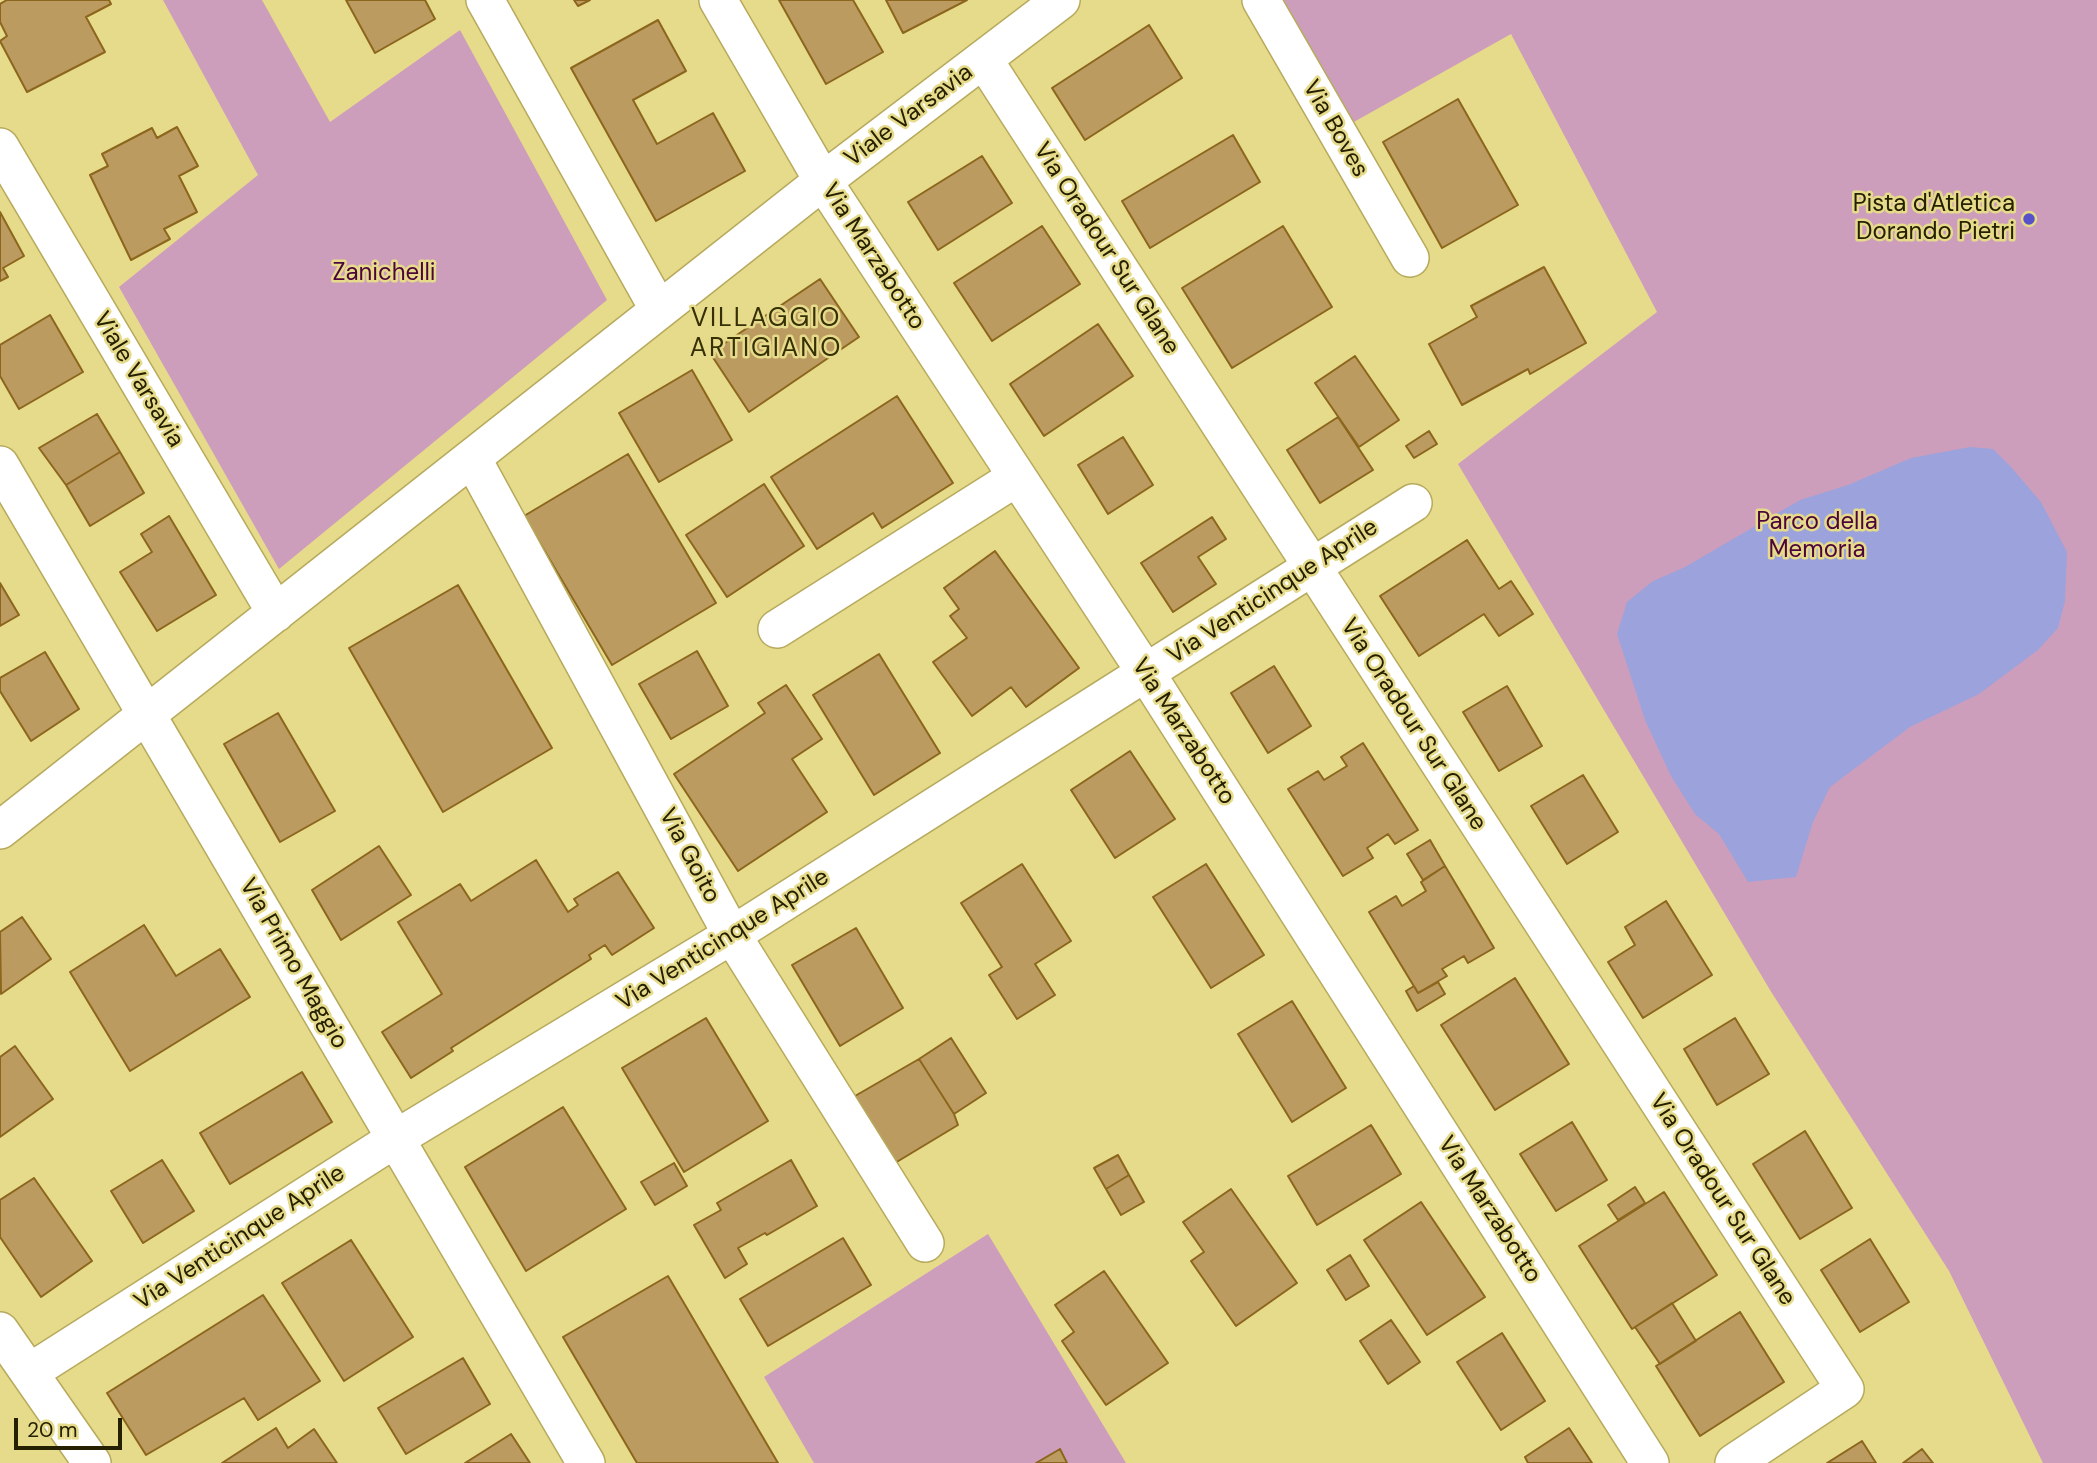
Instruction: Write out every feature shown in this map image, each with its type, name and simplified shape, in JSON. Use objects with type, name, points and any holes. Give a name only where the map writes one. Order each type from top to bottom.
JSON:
[{"type":"street","points":[[485,0],[659,310]]},
{"type":"street","name":"Via Marzabotto","points":[[718,0],[822,181],[1146,673],[1650,1463]]},
{"type":"street","name":"Via Boves","points":[[1261,0],[1410,258]]},
{"type":"street","name":"Viale Varsavia","points":[[0,830],[822,181],[984,60],[1044,6]]},
{"type":"street","name":"Via Oradour Sur Glane","points":[[984,60],[1845,1389],[1734,1463]]},
{"type":"street","name":"Viale Varsavia","points":[[0,147],[275,613]]},
{"type":"street","name":"Via Goito","points":[[472,458],[732,935],[925,1243]]},
{"type":"street","name":"Via Primo Maggio","points":[[0,465],[586,1463]]},
{"type":"street","points":[[777,629],[1017,477]]},
{"type":"street","name":"Via Venticinque Aprile","points":[[30,1373],[395,1139],[732,935],[1413,503]]},
{"type":"street","points":[[0,1331],[92,1463]]},
{"type":"green space","name":"Zanichelli","points":[[163,0],[262,0],[330,122],[460,30],[607,300],[279,569],[119,287],[258,175]]},
{"type":"green space","name":"Parco della Memoria","points":[[1282,0],[2097,0],[2097,1463],[2043,1463],[1949,1271],[1770,990],[1458,464],[1657,312],[1511,34],[1352,123]]},
{"type":"green space","points":[[988,1234],[1126,1463],[814,1463],[764,1377]]},
{"type":"water","points":[[1970,447],[1993,449],[2011,467],[2041,502],[2067,552],[2065,601],[2058,628],[2038,650],[1979,694],[1910,727],[1830,787],[1813,822],[1796,877],[1748,882],[1719,834],[1695,814],[1671,776],[1645,720],[1617,634],[1627,602],[1653,581],[1685,567],[1800,500],[1848,485],[1911,458]]},
{"type":"building","points":[[7,0],[109,0],[111,4],[86,17],[105,52],[27,92],[0,41],[7,36],[0,22],[0,4]]},
{"type":"building","points":[[346,0],[425,0],[435,19],[375,53]]},
{"type":"building","points":[[574,0],[590,0],[578,6]]},
{"type":"building","points":[[779,0],[853,0],[883,52],[826,84]]},
{"type":"building","points":[[886,0],[967,0],[903,33]]},
{"type":"building","points":[[658,20],[686,71],[633,100],[657,144],[713,113],[745,171],[656,221],[571,68]]},
{"type":"building","points":[[1149,25],[1182,78],[1085,140],[1052,88]]},
{"type":"building","points":[[1458,99],[1518,205],[1442,248],[1383,142]]},
{"type":"building","points":[[177,127],[198,166],[179,176],[197,212],[164,229],[170,239],[131,260],[90,175],[108,166],[102,154],[152,128],[157,138]]},
{"type":"building","points":[[1233,135],[1260,182],[1150,248],[1122,201]]},
{"type":"building","points":[[982,156],[1012,203],[938,250],[908,202]]},
{"type":"building","points":[[0,212],[24,256],[3,268],[8,277],[0,281]]},
{"type":"building","points":[[1042,226],[1080,284],[992,341],[954,283]]},
{"type":"building","points":[[1283,226],[1332,307],[1232,368],[1182,288]]},
{"type":"building","points":[[1544,267],[1586,343],[1530,374],[1528,369],[1462,405],[1429,344],[1477,317],[1471,306]]},
{"type":"building","points":[[820,279],[859,337],[749,412],[710,353]]},
{"type":"building","points":[[50,315],[83,372],[19,409],[0,376],[0,345]]},
{"type":"building","points":[[1098,324],[1133,376],[1044,436],[1010,384]]},
{"type":"building","points":[[1355,356],[1399,420],[1359,447],[1315,383]]},
{"type":"building","points":[[692,370],[732,440],[659,482],[619,413]]},
{"type":"building","points":[[897,396],[953,483],[882,528],[873,513],[817,549],[771,477]]},
{"type":"building","points":[[97,414],[120,452],[66,485],[39,448]]},
{"type":"building","points":[[1338,417],[1373,470],[1320,503],[1287,450]]},
{"type":"building","points":[[1429,431],[1437,444],[1414,458],[1406,446]]},
{"type":"building","points":[[1123,437],[1153,485],[1108,514],[1078,465]]},
{"type":"building","points":[[120,452],[144,493],[90,526],[66,485]]},
{"type":"building","points":[[628,454],[716,603],[612,665],[524,516]]},
{"type":"building","points":[[764,484],[804,546],[727,597],[686,535]]},
{"type":"building","points":[[169,516],[216,595],[157,631],[120,572],[152,552],[141,534]]},
{"type":"building","points":[[1212,517],[1226,539],[1198,557],[1216,584],[1173,612],[1141,563]]},
{"type":"building","points":[[1467,540],[1499,589],[1511,581],[1533,614],[1499,636],[1484,614],[1419,656],[1380,596]]},
{"type":"building","points":[[995,551],[1079,668],[1026,707],[1011,687],[972,716],[933,662],[967,638],[950,616],[959,609],[944,588]]},
{"type":"building","points":[[0,583],[19,615],[0,626]]},
{"type":"building","points":[[458,585],[552,748],[443,812],[349,648]]},
{"type":"building","points":[[697,651],[728,706],[671,739],[639,684]]},
{"type":"building","points":[[45,652],[79,709],[31,741],[0,691],[0,678]]},
{"type":"building","points":[[879,654],[940,753],[874,795],[813,695]]},
{"type":"building","points":[[1274,666],[1311,726],[1268,753],[1231,693]]},
{"type":"building","points":[[786,685],[822,739],[792,759],[827,812],[738,871],[674,774],[765,713],[758,703]]},
{"type":"building","points":[[1507,686],[1542,746],[1499,771],[1463,712]]},
{"type":"building","points":[[278,713],[335,811],[280,842],[224,744]]},
{"type":"building","points":[[1363,743],[1418,830],[1395,844],[1388,834],[1367,848],[1373,858],[1343,876],[1288,789],[1318,771],[1324,780],[1347,766],[1341,757]]},
{"type":"building","points":[[1130,751],[1175,819],[1115,858],[1071,790]]},
{"type":"building","points":[[1583,775],[1618,832],[1567,864],[1531,806]]},
{"type":"building","points":[[1430,840],[1445,866],[1423,880],[1407,854]]},
{"type":"building","points":[[379,846],[411,895],[341,940],[312,890]]},
{"type":"building","points":[[536,860],[568,912],[578,905],[574,899],[618,872],[654,928],[612,955],[605,945],[589,955],[591,959],[451,1048],[453,1051],[411,1078],[382,1032],[442,994],[398,922],[460,884],[471,901]]},
{"type":"building","points":[[1022,864],[1071,941],[1035,964],[1055,995],[1017,1019],[989,975],[1002,967],[961,903]]},
{"type":"building","points":[[1206,864],[1264,955],[1211,988],[1153,897]]},
{"type":"building","points":[[1445,866],[1494,948],[1468,963],[1464,956],[1442,969],[1447,976],[1418,993],[1369,912],[1396,896],[1402,906],[1426,891],[1421,882]]},
{"type":"building","points":[[1666,901],[1712,975],[1643,1018],[1608,962],[1635,945],[1625,927]]},
{"type":"building","points":[[22,917],[51,959],[1,994],[0,932]]},
{"type":"building","points":[[144,925],[176,976],[220,949],[250,997],[130,1071],[70,972]]},
{"type":"building","points":[[856,928],[903,1008],[840,1046],[792,965]]},
{"type":"building","points":[[1515,978],[1569,1064],[1495,1110],[1441,1025]]},
{"type":"building","points":[[1438,982],[1445,994],[1417,1011],[1406,991],[1414,986],[1418,993]]},
{"type":"building","points":[[1292,1001],[1346,1088],[1292,1122],[1238,1034]]},
{"type":"building","points":[[706,1018],[768,1121],[684,1172],[622,1068]]},
{"type":"building","points":[[1735,1018],[1769,1074],[1717,1105],[1684,1049]]},
{"type":"building","points":[[951,1038],[986,1093],[954,1114],[919,1059]]},
{"type":"building","points":[[15,1046],[53,1099],[0,1137],[0,1057]]},
{"type":"building","points":[[919,1059],[954,1114],[958,1125],[895,1163],[855,1096]]},
{"type":"building","points":[[302,1072],[332,1122],[230,1184],[200,1133]]},
{"type":"building","points":[[563,1107],[626,1209],[526,1271],[465,1167]]},
{"type":"building","points":[[1572,1122],[1607,1180],[1556,1211],[1520,1154]]},
{"type":"building","points":[[1371,1125],[1401,1174],[1317,1225],[1288,1176]]},
{"type":"building","points":[[1805,1131],[1852,1208],[1800,1239],[1753,1164]]},
{"type":"building","points":[[1118,1155],[1129,1175],[1106,1189],[1094,1168]]},
{"type":"building","points":[[162,1160],[194,1211],[143,1243],[111,1191]]},
{"type":"building","points":[[791,1160],[817,1206],[767,1235],[765,1233],[738,1248],[747,1264],[725,1278],[694,1225],[721,1210],[717,1203]]},
{"type":"building","points":[[674,1163],[687,1186],[655,1205],[641,1182]]},
{"type":"building","points":[[1129,1175],[1144,1202],[1121,1215],[1106,1189]]},
{"type":"building","points":[[34,1178],[92,1261],[41,1297],[0,1237],[0,1200]]},
{"type":"building","points":[[1635,1187],[1645,1203],[1618,1220],[1608,1205]]},
{"type":"building","points":[[1231,1189],[1297,1283],[1236,1326],[1191,1261],[1204,1252],[1183,1222]]},
{"type":"building","points":[[1664,1192],[1717,1275],[1632,1329],[1579,1246]]},
{"type":"building","points":[[1421,1202],[1485,1297],[1427,1335],[1364,1240]]},
{"type":"building","points":[[843,1238],[871,1285],[768,1346],[740,1299]]},
{"type":"building","points":[[1870,1239],[1909,1302],[1860,1332],[1821,1270]]},
{"type":"building","points":[[351,1240],[413,1337],[344,1381],[282,1283]]},
{"type":"building","points":[[1350,1255],[1369,1286],[1346,1300],[1327,1270]]},
{"type":"building","points":[[1104,1271],[1168,1363],[1106,1405],[1062,1341],[1074,1332],[1055,1305]]},
{"type":"building","points":[[668,1276],[778,1463],[637,1463],[563,1337]]},
{"type":"building","points":[[263,1295],[320,1381],[258,1420],[244,1398],[146,1455],[107,1393]]},
{"type":"building","points":[[1672,1303],[1696,1341],[1660,1364],[1635,1327]]},
{"type":"building","points":[[1740,1312],[1784,1382],[1700,1436],[1656,1366]]},
{"type":"building","points":[[1391,1320],[1420,1362],[1388,1384],[1360,1341]]},
{"type":"building","points":[[1502,1333],[1545,1401],[1501,1430],[1457,1362]]},
{"type":"building","points":[[463,1358],[490,1404],[406,1454],[378,1408]]},
{"type":"building","points":[[276,1428],[288,1448],[314,1429],[337,1463],[222,1463]]},
{"type":"building","points":[[1569,1428],[1592,1463],[1528,1463],[1525,1457]]},
{"type":"building","points":[[511,1434],[530,1463],[465,1463]]},
{"type":"building","points":[[1862,1441],[1876,1463],[1827,1463]]},
{"type":"building","points":[[1060,1449],[1067,1463],[1036,1463]]},
{"type":"building","points":[[1922,1449],[1933,1463],[1903,1463]]},
{"type":"place","name":"Pista d'Atletica Dorando Pietri","points":[[2029,219]]},
{"type":"district","name":"VILLAGGIO ARTIGIANO","points":[[766,334]]}]
